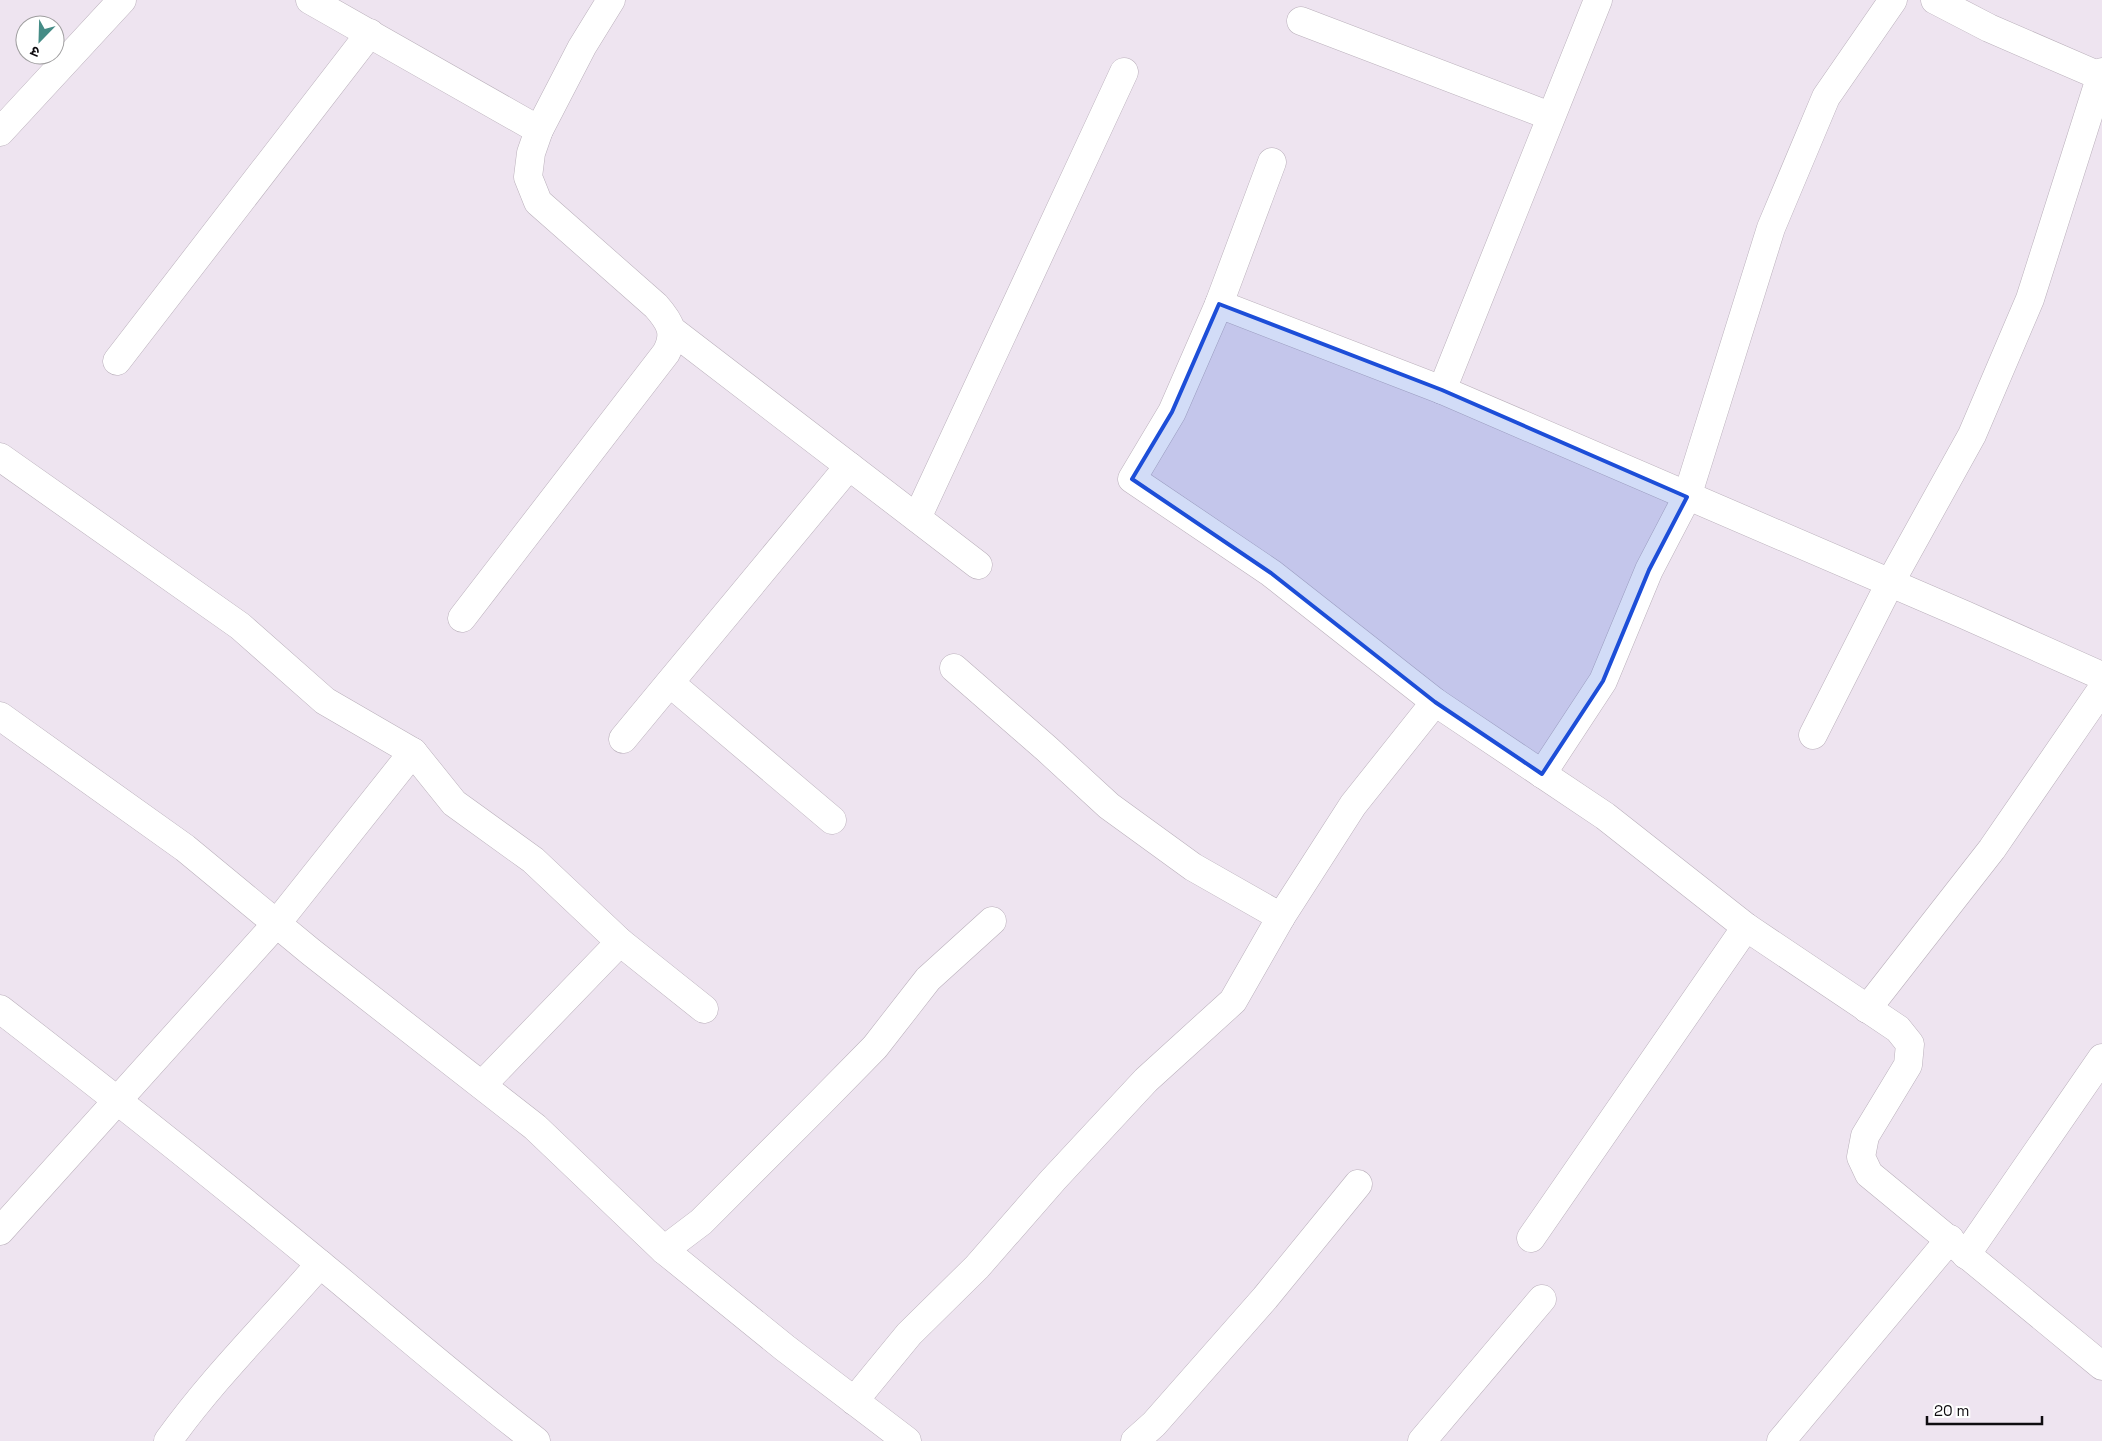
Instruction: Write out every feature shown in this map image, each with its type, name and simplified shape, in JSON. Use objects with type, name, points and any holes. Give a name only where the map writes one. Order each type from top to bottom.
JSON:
[{"type":"street","points":[[0,132],[122,0]]},
{"type":"street","points":[[310,0],[539,130]]},
{"type":"street","points":[[462,618],[672,343],[673,331],[670,321],[656,306],[538,202],[528,176],[530,153],[539,130],[582,47],[612,0]]},
{"type":"street","points":[[1442,390],[1598,0]]},
{"type":"street","points":[[1542,774],[1603,681],[1648,570],[1687,497],[1774,219],[1826,97],[1893,0]]},
{"type":"street","points":[[1813,735],[1890,583],[1972,435],[2030,299],[2101,75],[1989,28],[1935,0]]},
{"type":"street","points":[[1301,21],[1550,116]]},
{"type":"street","points":[[117,361],[370,34]]},
{"type":"street","points":[[917,518],[1124,72]]},
{"type":"street","points":[[1272,162],[1219,304],[1172,412],[1132,479],[1271,573],[1435,702],[1605,816],[1746,927],[1898,1029],[1910,1044],[1908,1065],[1865,1136],[1861,1157],[1869,1174],[2102,1366]]},
{"type":"street","points":[[1219,304],[1442,390],[2102,676]]},
{"type":"street","points":[[673,331],[978,565]]},
{"type":"street","points":[[0,457],[240,626],[325,701],[413,752],[454,803],[533,860],[620,942],[704,1009]]},
{"type":"street","points":[[623,739],[849,466]]},
{"type":"street","points":[[954,668],[1047,749],[1108,806],[1194,867],[1281,917]]},
{"type":"street","points":[[670,683],[832,820]]},
{"type":"street","points":[[1867,1009],[1992,849],[2102,689]]},
{"type":"street","points":[[854,1400],[909,1334],[977,1267],[1053,1180],[1146,1080],[1233,1001],[1281,917],[1353,804],[1435,702]]},
{"type":"street","points":[[0,716],[184,848],[535,1127],[664,1250],[854,1400],[891,1436]]},
{"type":"street","points":[[0,1231],[277,923],[413,752]]},
{"type":"street","points":[[664,1250],[701,1222],[820,1103],[875,1047],[928,979],[992,921]]},
{"type":"street","points":[[1531,1238],[1746,927]]},
{"type":"street","points":[[482,1085],[620,942]]},
{"type":"street","points":[[0,1009],[118,1100],[320,1264],[465,1386],[536,1441]]},
{"type":"street","points":[[1781,1441],[1958,1247],[2102,1058]]},
{"type":"street","points":[[1136,1441],[1154,1424],[1265,1298],[1358,1184]]},
{"type":"street","points":[[168,1441],[198,1399],[276,1316],[320,1264]]},
{"type":"street","points":[[1422,1441],[1542,1299]]},
{"type":"highlighted area","points":[[1219,304],[1442,390],[1687,497],[1649,570],[1603,681],[1542,774],[1435,702],[1271,573],[1132,479],[1172,412]]}]
